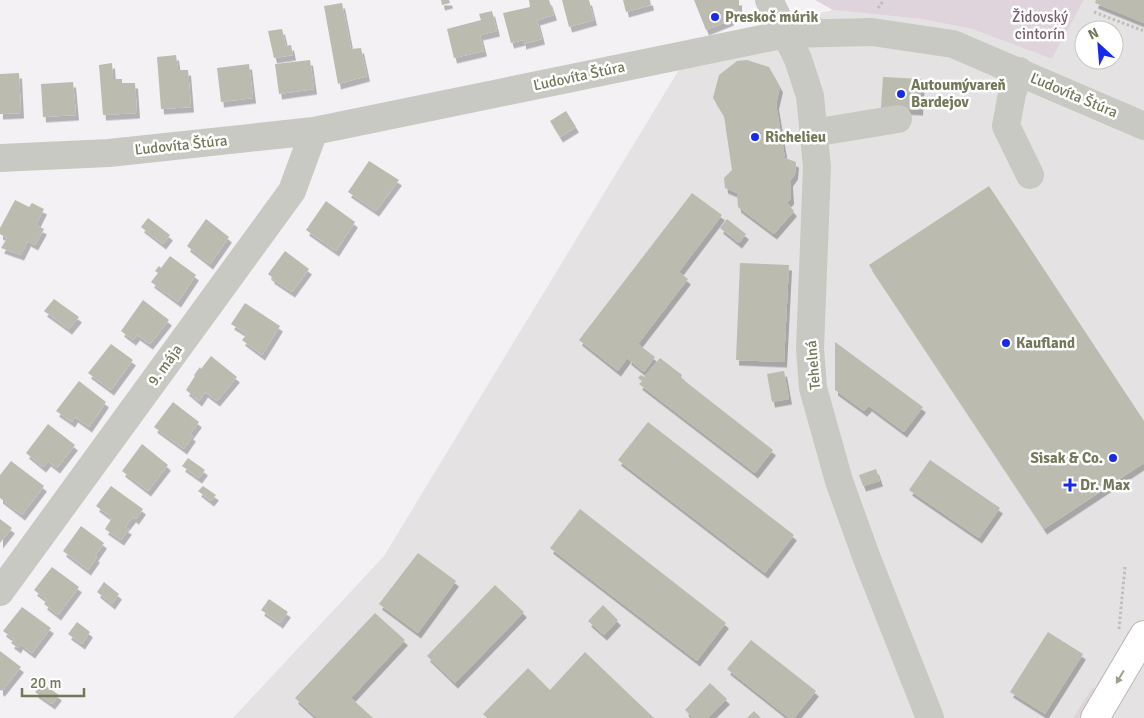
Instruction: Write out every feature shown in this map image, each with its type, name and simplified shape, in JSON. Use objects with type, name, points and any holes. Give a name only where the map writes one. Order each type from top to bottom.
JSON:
[{"type":"main road","points":[[1095,718],[1131,634]]},
{"type":"street","name":"Tehelná","points":[[769,0],[798,58],[810,96],[816,167],[810,349],[813,388],[840,481],[866,556],[930,718]]},
{"type":"street","name":"Ľudovíta Štúra","points":[[0,158],[109,153],[314,131],[786,34],[872,32],[953,44],[1144,126]]},
{"type":"street","points":[[1019,71],[1012,94],[1006,126],[1030,175]]},
{"type":"street","points":[[813,133],[898,120]]},
{"type":"street","name":"9. mája","points":[[0,592],[292,191],[314,131]]},
{"type":"path","points":[[1094,12],[1144,31]]},
{"type":"path","points":[[1125,567],[1131,634]]},
{"type":"shaded area","points":[[1084,0],[1144,0],[1144,718],[233,718],[384,556],[697,40],[833,10],[921,19],[972,29],[1052,59]]},
{"type":"green space","name":"Židovský cintorín","points":[[815,0],[1084,0],[1052,59],[972,29],[921,19],[833,10]]},
{"type":"green space","points":[[1092,688],[1095,689],[1079,718],[1073,718]]},
{"type":"building","points":[[441,0],[449,0],[450,3],[442,5]]},
{"type":"building","points":[[529,0],[549,0],[554,15],[537,20],[542,39],[523,44],[523,40],[511,43],[503,13],[530,7]]},
{"type":"building","points":[[562,0],[589,0],[594,20],[569,27]]},
{"type":"building","points":[[623,0],[650,0],[651,5],[626,12]]},
{"type":"building","name":"Preskoč múrik","points":[[694,0],[739,0],[739,11],[729,14],[731,20],[706,30]]},
{"type":"building","points":[[1096,0],[1144,0],[1144,23],[1095,3]]},
{"type":"building","points":[[342,3],[351,49],[361,48],[367,76],[338,84],[324,6]]},
{"type":"building","points":[[492,11],[497,31],[480,35],[484,51],[454,58],[447,29],[481,20],[479,14]]},
{"type":"building","points":[[282,29],[286,46],[291,45],[293,55],[274,58],[268,31]]},
{"type":"building","points":[[176,55],[178,70],[188,70],[191,107],[161,109],[157,57]]},
{"type":"building","points":[[310,60],[314,89],[279,94],[275,64]]},
{"type":"building","name":"Richelieu","points":[[747,60],[769,67],[780,87],[776,104],[785,158],[796,162],[795,174],[790,181],[791,199],[787,203],[794,211],[774,234],[738,207],[737,193],[725,188],[724,178],[732,170],[724,116],[713,98],[719,75],[737,61]]},
{"type":"building","points":[[112,63],[113,79],[122,79],[122,83],[135,83],[137,113],[103,115],[99,65]]},
{"type":"building","points":[[249,64],[253,98],[221,102],[217,68]]},
{"type":"building","points":[[19,73],[21,113],[0,114],[0,74]]},
{"type":"building","name":"Autoumývareň Bardejov","points":[[883,77],[922,79],[920,110],[881,108]]},
{"type":"building","points":[[73,82],[76,115],[43,117],[41,84]]},
{"type":"building","points":[[566,111],[576,127],[560,137],[550,121]]},
{"type":"building","points":[[369,161],[399,180],[376,211],[348,192]]},
{"type":"building","name":"Kaufland","points":[[989,186],[1144,421],[1144,463],[1044,529],[869,265]]},
{"type":"building","points":[[692,193],[722,215],[679,272],[688,279],[638,344],[655,357],[644,372],[628,359],[631,353],[618,371],[579,340]]},
{"type":"building","points":[[15,200],[29,207],[32,203],[44,209],[36,225],[44,229],[35,245],[28,241],[21,255],[1,248],[7,238],[0,234],[0,228]]},
{"type":"building","points":[[326,201],[355,222],[336,251],[306,230]]},
{"type":"building","points":[[148,218],[170,235],[163,244],[141,227]]},
{"type":"building","points":[[206,219],[229,237],[210,264],[187,246]]},
{"type":"building","points":[[727,219],[746,234],[739,243],[720,228]]},
{"type":"building","points":[[285,251],[309,269],[292,292],[268,274]]},
{"type":"building","points":[[170,256],[196,275],[178,302],[151,282],[158,273],[155,271],[159,266],[161,268]]},
{"type":"building","points":[[740,263],[789,265],[784,362],[736,360]]},
{"type":"building","points":[[54,299],[79,317],[69,329],[44,311]]},
{"type":"building","points":[[143,300],[169,320],[150,344],[137,335],[133,340],[121,331]]},
{"type":"building","points":[[245,303],[280,326],[262,355],[242,340],[247,334],[231,324]]},
{"type":"building","points":[[835,342],[923,407],[904,432],[869,406],[864,411],[835,390]]},
{"type":"building","points":[[111,344],[133,360],[111,390],[88,373]]},
{"type":"building","points":[[211,356],[237,377],[217,401],[205,392],[199,401],[186,390],[194,375]]},
{"type":"building","points":[[660,358],[682,375],[681,378],[773,450],[755,473],[639,384],[642,381],[638,378],[641,375],[644,377]]},
{"type":"building","points":[[784,371],[789,399],[772,402],[767,374]]},
{"type":"building","points":[[79,381],[106,402],[89,427],[75,417],[72,422],[56,411]]},
{"type":"building","points":[[173,402],[199,422],[190,434],[193,436],[184,449],[154,427]]},
{"type":"building","points":[[648,422],[794,535],[765,573],[618,460]]},
{"type":"building","points":[[48,424],[75,445],[57,468],[48,461],[43,467],[26,453]]},
{"type":"building","points":[[142,444],[168,465],[148,491],[122,471]]},
{"type":"building","points":[[188,458],[205,470],[199,478],[182,466]]},
{"type":"building","points":[[930,460],[1000,508],[979,538],[909,490]]},
{"type":"building","points":[[11,461],[44,486],[22,515],[0,498],[0,475]]},
{"type":"building","points":[[876,469],[880,481],[863,486],[859,475]]},
{"type":"building","points":[[111,486],[143,509],[136,519],[133,517],[125,527],[129,529],[121,540],[105,529],[112,518],[96,506]]},
{"type":"building","points":[[203,486],[216,495],[211,501],[198,491]]},
{"type":"building","points":[[580,509],[726,623],[697,661],[550,548]]},
{"type":"building","points":[[0,519],[12,528],[0,543]]},
{"type":"building","points":[[81,526],[104,543],[88,570],[63,551]]},
{"type":"building","points":[[418,553],[456,581],[418,633],[379,604]]},
{"type":"building","points":[[52,567],[79,587],[58,615],[44,604],[47,600],[34,590]]},
{"type":"building","points":[[104,582],[119,594],[112,604],[97,592]]},
{"type":"building","points":[[495,585],[524,612],[455,683],[427,656]]},
{"type":"building","points":[[269,599],[288,612],[280,623],[261,610]]},
{"type":"building","points":[[603,605],[618,620],[604,635],[588,621]]},
{"type":"building","points":[[22,607],[51,628],[32,653],[20,644],[18,648],[11,643],[14,639],[3,631]]},
{"type":"building","points":[[375,613],[405,640],[351,698],[373,718],[317,718],[295,698]]},
{"type":"building","points":[[77,622],[90,632],[82,644],[68,634]]},
{"type":"building","points":[[1048,632],[1083,654],[1045,714],[1010,692]]},
{"type":"building","points":[[751,640],[816,691],[794,718],[789,718],[727,669]]},
{"type":"building","points":[[0,651],[21,667],[2,691],[0,690]]},
{"type":"building","points":[[585,652],[654,718],[487,718],[483,714],[528,668],[550,690]]},
{"type":"building","points":[[710,683],[727,699],[708,718],[693,718],[685,710]]},
{"type":"building","points":[[43,684],[59,695],[52,704],[35,692]]},
{"type":"building","points":[[754,711],[761,718],[747,718]]},
{"type":"place","name":"Preskoč múrik","points":[[715,17]]},
{"type":"place","name":"Autoumývareň Bardejov","points":[[901,94]]},
{"type":"place","name":"Richelieu","points":[[755,137]]},
{"type":"place","name":"Kaufland","points":[[1006,343]]},
{"type":"place","name":"Sisak & Co.","points":[[1113,458]]},
{"type":"place","name":"Dr. Max","points":[[1070,485]]}]
